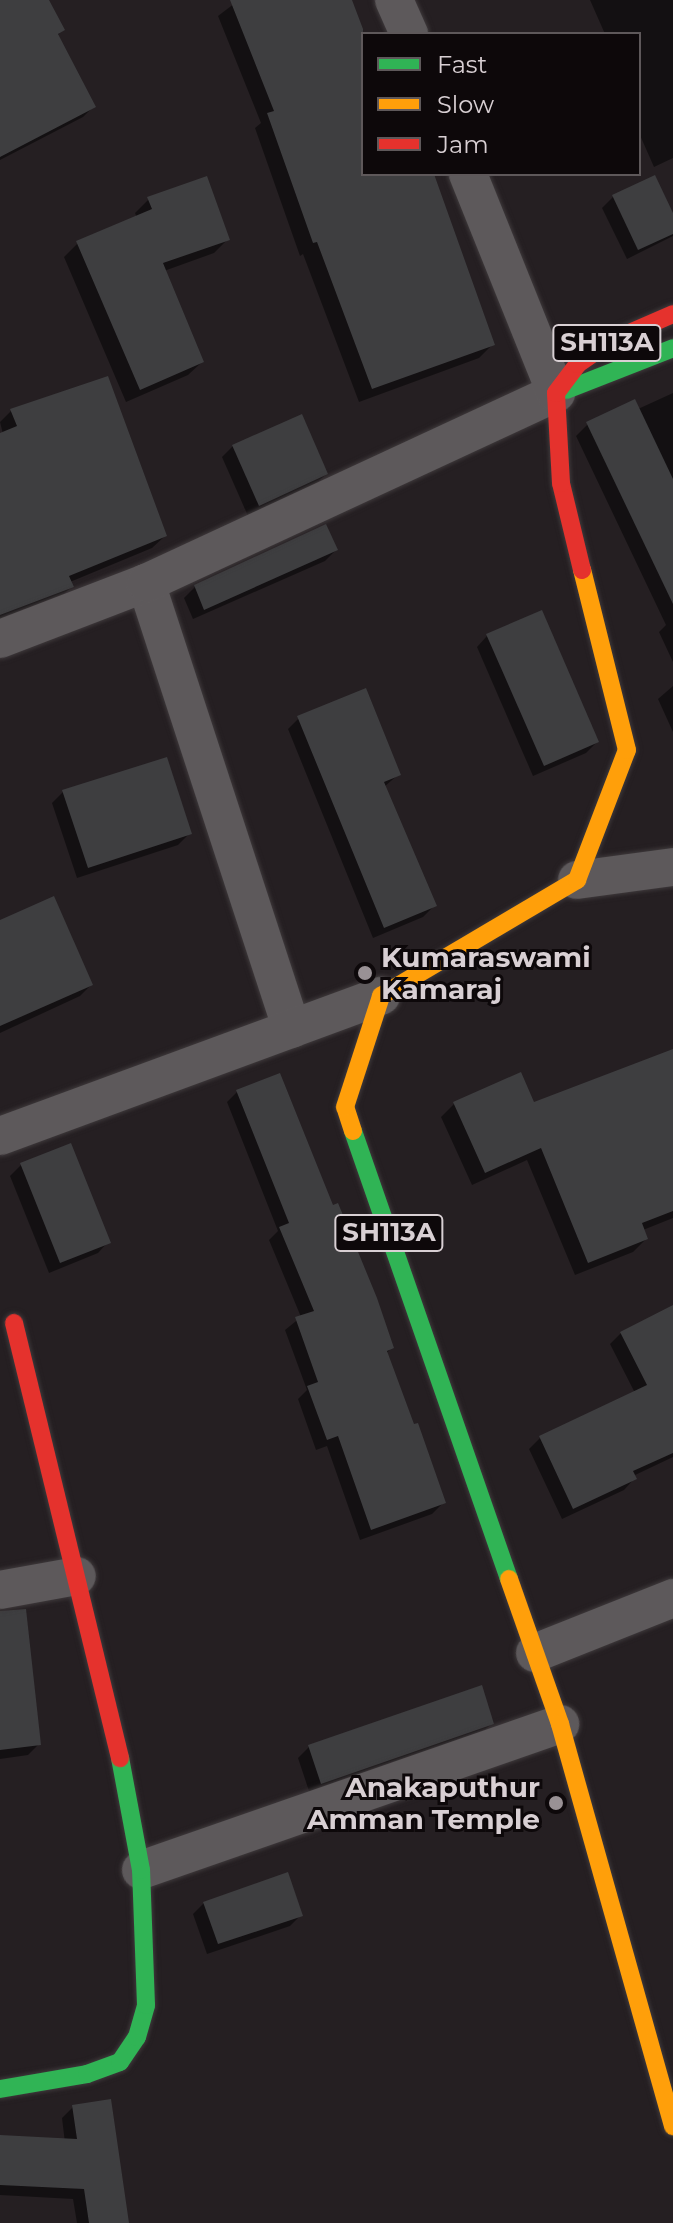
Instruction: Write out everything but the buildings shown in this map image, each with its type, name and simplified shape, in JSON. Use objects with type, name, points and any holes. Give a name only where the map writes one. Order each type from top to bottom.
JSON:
[{"type":"main road","name":"SH113A","points":[[577,880],[627,750],[561,483],[556,393],[578,364],[609,342],[673,314]]},
{"type":"main road","name":"SH113A","points":[[556,393],[673,348]]},
{"type":"main road","points":[[381,996],[577,880]]},
{"type":"main road","name":"SH113A","points":[[381,996],[345,1107],[560,1724],[673,2126]]},
{"type":"main road","points":[[0,2089],[87,2074],[120,2062],[137,2037],[146,2005],[141,1870],[123,1772],[14,1323]]},
{"type":"street","points":[[394,0],[408,32]]},
{"type":"street","points":[[0,639],[146,583],[556,393],[469,176]]},
{"type":"street","points":[[146,583],[292,1029]]},
{"type":"street","points":[[577,880],[673,867]]},
{"type":"street","points":[[0,1136],[381,996]]},
{"type":"street","points":[[0,1590],[77,1576]]},
{"type":"street","points":[[535,1653],[673,1598]]},
{"type":"street","points":[[141,1870],[560,1724]]},
{"type":"traffic: fast","points":[[566,390],[673,348]]},
{"type":"traffic: fast","points":[[353,1131],[509,1579]]},
{"type":"traffic: fast","points":[[0,2089],[87,2074],[120,2062],[137,2037],[146,2005],[141,1870],[120,1758]]},
{"type":"traffic: slow","points":[[353,1131],[345,1107],[381,996],[577,880],[627,750],[582,570]]},
{"type":"traffic: slow","points":[[509,1579],[560,1724],[673,2126]]},
{"type":"traffic: jam","points":[[582,570],[561,483],[556,393],[578,364],[609,342],[673,314]]},
{"type":"traffic: jam","points":[[14,1323],[120,1758]]},
{"type":"place","name":"Kumaraswami Kamaraj","points":[[365,973]]},
{"type":"place","name":"Anakaputhur Amman Temple","points":[[556,1803]]}]
